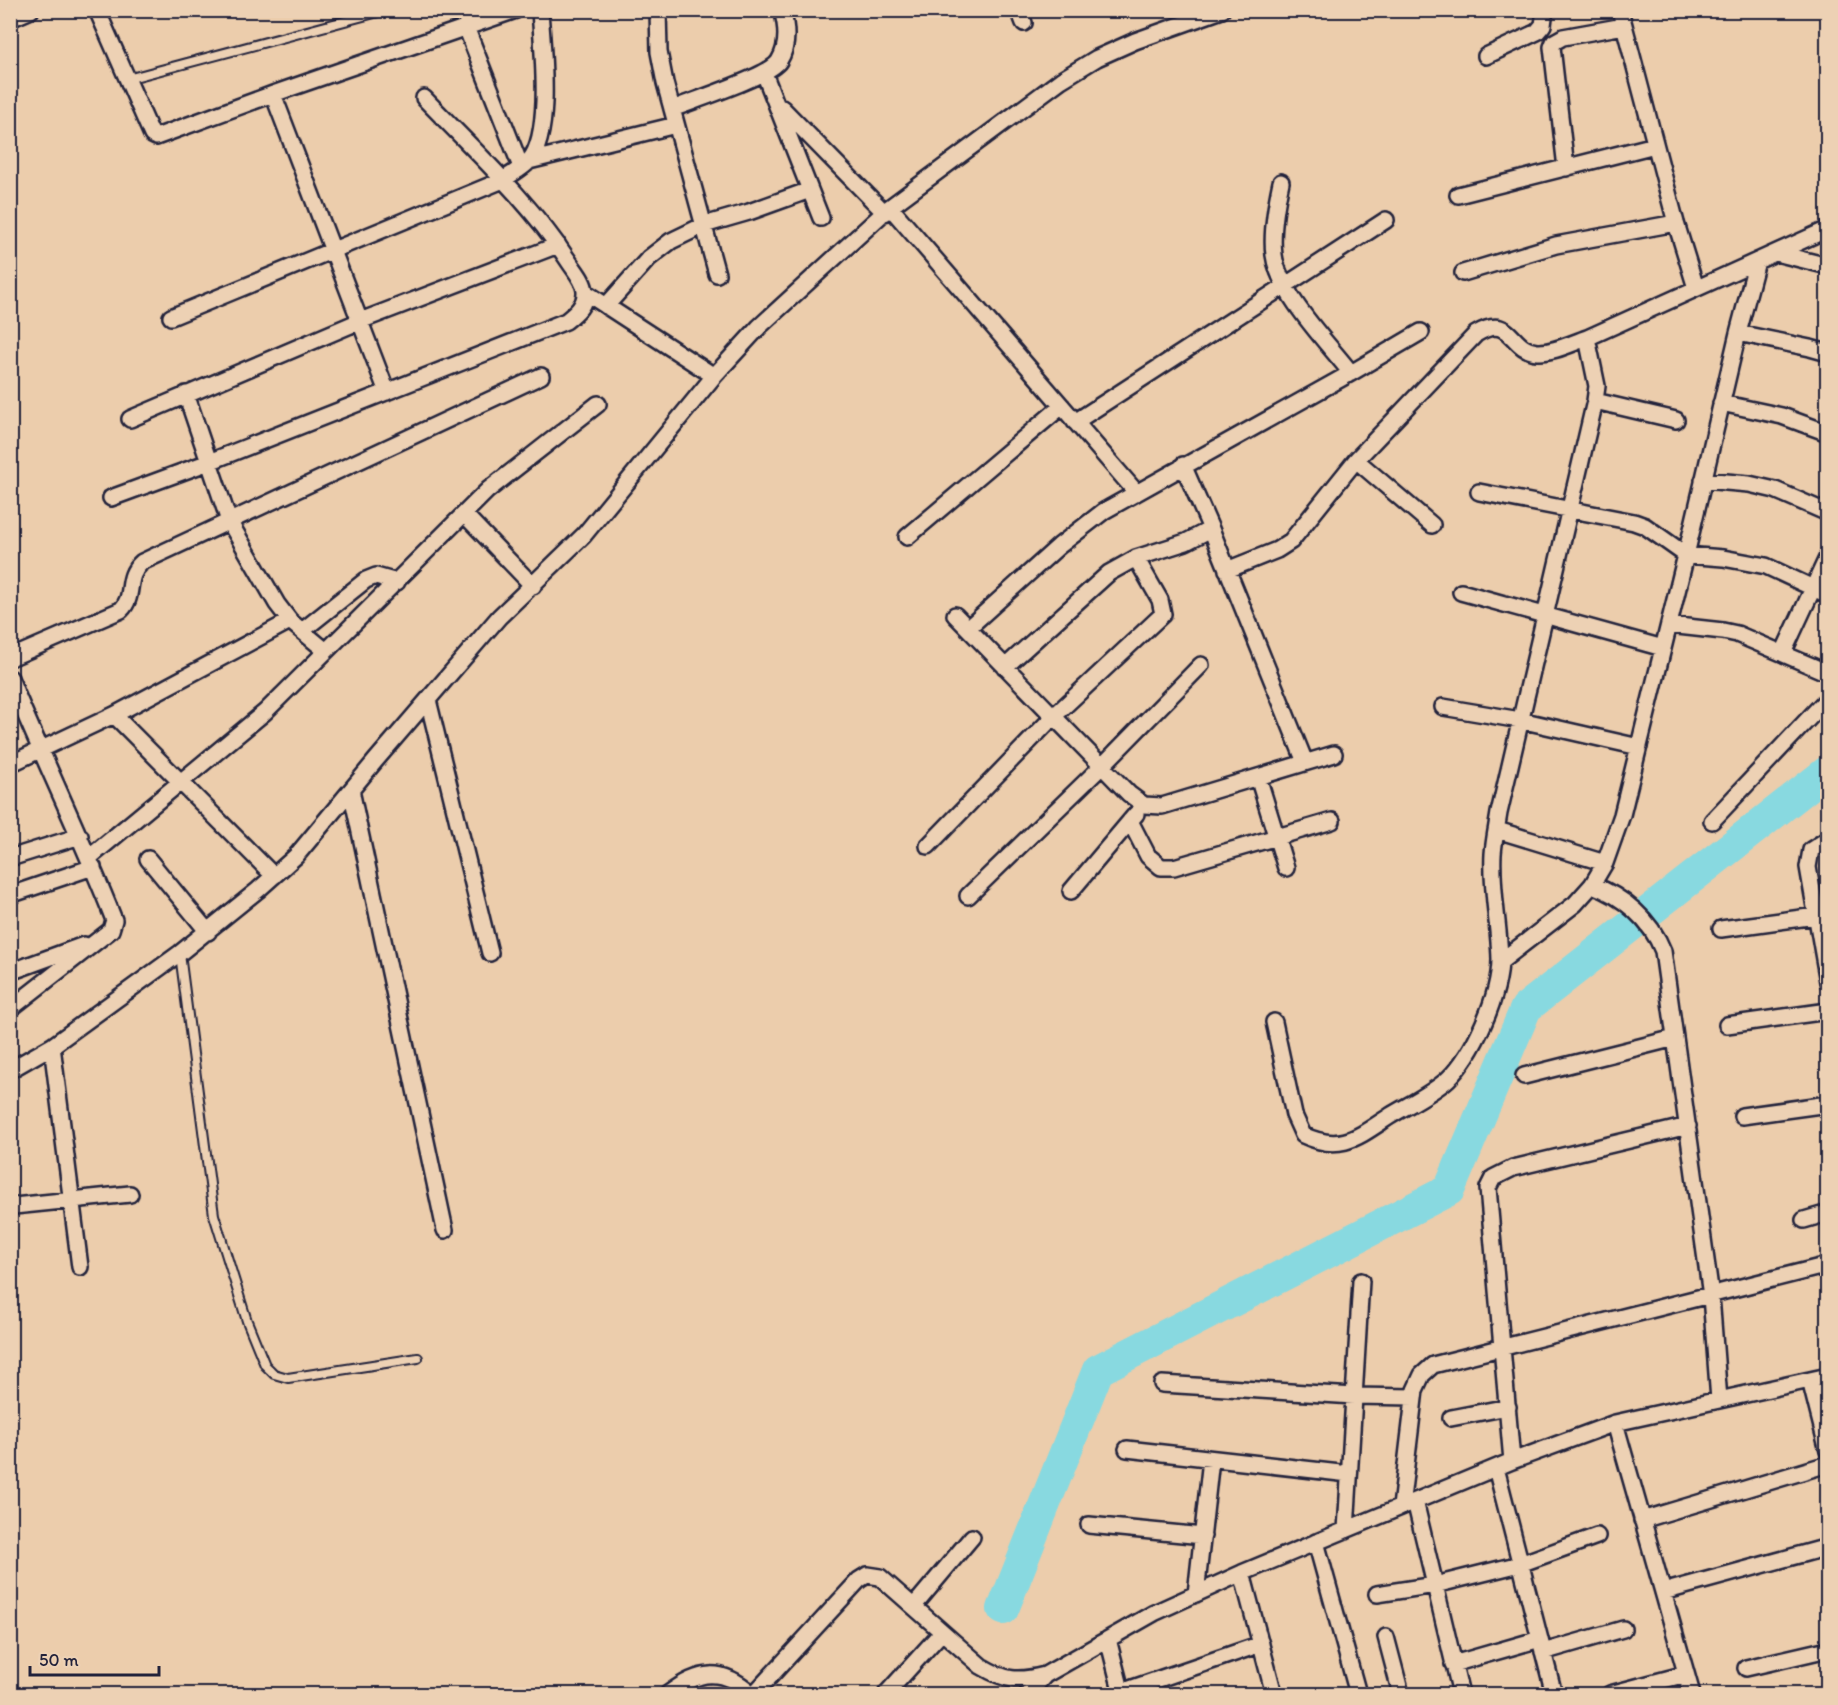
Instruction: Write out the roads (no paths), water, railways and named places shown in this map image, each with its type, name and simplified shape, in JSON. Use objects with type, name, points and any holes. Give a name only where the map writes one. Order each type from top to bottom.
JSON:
[{"type":"street","points":[[10,19],[31,10]]},
{"type":"street","points":[[97,10],[152,135],[156,137],[516,10]]},
{"type":"street","points":[[525,164],[539,141],[544,112],[540,10]]},
{"type":"street","points":[[658,10],[659,52],[672,110],[717,274]]},
{"type":"street","points":[[672,110],[764,73],[778,63],[785,46],[786,26],[782,10]]},
{"type":"street","points":[[10,1070],[52,1046],[180,953],[208,932],[296,856],[500,617],[584,535],[714,376],[759,327],[887,210],[1061,80],[1097,58],[1221,10]]},
{"type":"street","points":[[1486,56],[1536,32],[1543,25],[1545,10]]},
{"type":"street","points":[[1620,10],[1676,222],[1696,288]]},
{"type":"street","points":[[1566,168],[1552,47],[1554,42],[1563,37],[1624,26]]},
{"type":"street","points":[[466,27],[525,164]]},
{"type":"street","points":[[764,73],[820,218]]},
{"type":"street","points":[[273,94],[387,392]]},
{"type":"street","points":[[111,498],[209,462],[566,321],[577,313],[584,303],[585,292],[582,281],[558,245],[503,180],[424,98]]},
{"type":"street","points":[[776,102],[887,210],[1136,492]]},
{"type":"street","points":[[171,317],[503,180],[525,164],[676,125]]},
{"type":"street","points":[[1458,195],[1656,145]]},
{"type":"street","points":[[1281,182],[1275,212],[1274,254],[1278,275],[1352,374]]},
{"type":"street","points":[[606,306],[660,248],[704,225],[810,190]]},
{"type":"street","points":[[1075,422],[1386,220]]},
{"type":"street","points":[[1463,273],[1556,245],[1676,222]]},
{"type":"street","points":[[1227,570],[1277,550],[1291,541],[1356,460],[1476,334],[1483,330],[1500,327],[1521,345],[1536,352],[1550,350],[1587,338],[1827,229]]},
{"type":"street","points":[[130,419],[360,321],[558,245]]},
{"type":"street","points":[[1776,253],[1827,266]]},
{"type":"street","points":[[1500,962],[1575,904],[1592,885],[1605,863],[1622,815],[1757,261]]},
{"type":"street","points":[[585,292],[714,376]]},
{"type":"street","points":[[968,628],[1104,510],[1352,374],[1421,332]]},
{"type":"street","points":[[1738,333],[1827,353]]},
{"type":"street","points":[[1275,1022],[1294,1115],[1303,1135],[1318,1143],[1335,1144],[1357,1138],[1447,1080],[1464,1059],[1482,1027],[1500,962],[1493,882],[1493,853],[1497,830],[1520,720],[1595,401],[1597,386],[1587,338]]},
{"type":"street","points":[[10,658],[121,610],[126,604],[133,570],[142,561],[541,376]]},
{"type":"street","points":[[186,394],[229,521],[277,604],[290,621],[326,651]]},
{"type":"street","points":[[1595,401],[1676,420]]},
{"type":"street","points":[[1721,403],[1782,416],[1827,433]]},
{"type":"street","points":[[10,895],[92,862],[265,712],[488,490],[597,404]]},
{"type":"street","points":[[907,537],[1062,406]]},
{"type":"street","points":[[1356,460],[1432,525]]},
{"type":"street","points":[[1183,465],[1305,762]]},
{"type":"street","points":[[1704,480],[1749,484],[1775,490],[1827,513]]},
{"type":"street","points":[[1479,492],[1570,508],[1645,526],[1686,555],[1723,558],[1766,566],[1827,596]]},
{"type":"street","points":[[464,514],[533,586]]},
{"type":"street","points":[[1005,667],[1109,573],[1136,558],[1186,542],[1211,529]]},
{"type":"street","points":[[1783,653],[1827,556]]},
{"type":"street","points":[[928,846],[1053,717],[1163,614],[1160,600],[1136,558]]},
{"type":"street","points":[[302,631],[366,580],[376,576],[397,582]]},
{"type":"street","points":[[1461,592],[1663,648]]},
{"type":"street","points":[[955,615],[1129,794],[1144,805],[1162,806],[1334,754]]},
{"type":"street","points":[[10,764],[114,715],[290,621]]},
{"type":"street","points":[[1669,625],[1737,634],[1827,673]]},
{"type":"street","points":[[968,896],[1102,766],[1201,665]]},
{"type":"street","points":[[10,678],[39,750],[92,862],[114,920],[111,930],[10,1009]]},
{"type":"street","points":[[1712,821],[1827,698]]},
{"type":"street","points":[[428,700],[490,953]]},
{"type":"street","points":[[1443,706],[1520,720],[1639,747]]},
{"type":"street","points":[[114,715],[274,876]]},
{"type":"street","points":[[1258,777],[1286,868]]},
{"type":"street","points":[[351,790],[445,1230]]},
{"type":"street","points":[[1071,891],[1144,805]]},
{"type":"street","points":[[1130,822],[1148,856],[1161,867],[1174,867],[1332,821]]},
{"type":"street","points":[[1497,830],[1605,863]]},
{"type":"street","points":[[10,858],[80,836]]},
{"type":"street","points":[[1827,839],[1811,850],[1808,867],[1827,982]]},
{"type":"street","points":[[148,860],[208,932]]},
{"type":"street","points":[[1592,885],[1620,898],[1652,930],[1663,951],[1711,1296],[1719,1400]]},
{"type":"street","points":[[1721,929],[1816,916]]},
{"type":"street","points":[[10,972],[98,939]]},
{"type":"street","points":[[1727,1025],[1827,1011]]},
{"type":"street","points":[[1524,1076],[1675,1038]]},
{"type":"street","points":[[52,1046],[80,1267]]},
{"type":"street","points":[[1742,1116],[1827,1104]]},
{"type":"street","points":[[1512,1461],[1488,1188],[1493,1178],[1513,1168],[1688,1126]]},
{"type":"street","points":[[14,1206],[130,1194]]},
{"type":"street","points":[[1804,1220],[1827,1213]]},
{"type":"street","points":[[1461,1695],[1435,1585],[1408,1504],[1414,1390],[1422,1375],[1433,1365],[1827,1265]]},
{"type":"street","points":[[1346,1530],[1361,1281]]},
{"type":"street","points":[[668,1695],[686,1681],[706,1675],[722,1675],[740,1684],[753,1695],[859,1580],[867,1575],[880,1577],[981,1666],[1025,1688],[1154,1613],[1196,1593],[1512,1461],[1615,1423],[1827,1376]]},
{"type":"street","points":[[1810,1380],[1827,1451]]},
{"type":"street","points":[[1162,1384],[1354,1396],[1414,1397]]},
{"type":"street","points":[[1451,1418],[1508,1407]]},
{"type":"street","points":[[1615,1423],[1692,1695]]},
{"type":"street","points":[[1126,1449],[1349,1474]]},
{"type":"street","points":[[1196,1593],[1211,1459]]},
{"type":"street","points":[[1642,1520],[1827,1464]]},
{"type":"street","points":[[1496,1468],[1554,1695]]},
{"type":"street","points":[[1089,1525],[1203,1536]]},
{"type":"street","points":[[1377,1594],[1435,1585],[1520,1564],[1597,1536]]},
{"type":"street","points":[[914,1606],[972,1537]]},
{"type":"street","points":[[1316,1542],[1358,1695]]},
{"type":"street","points":[[1663,1592],[1827,1547]]},
{"type":"street","points":[[1242,1573],[1274,1695]]},
{"type":"street","points":[[1453,1664],[1623,1629]]},
{"type":"street","points":[[886,1695],[942,1632]]},
{"type":"street","points":[[1386,1637],[1401,1695]]},
{"type":"street","points":[[1108,1639],[1122,1693],[1261,1644]]},
{"type":"street","points":[[1746,1668],[1827,1649]]},
{"type":"street","points":[[1610,1695],[1686,1674]]},
{"type":"lane","points":[[127,79],[386,10]]},
{"type":"lane","points":[[459,10],[466,27]]},
{"type":"lane","points":[[180,953],[214,1215],[247,1321],[265,1365],[274,1374],[288,1378],[418,1358]]},
{"type":"waterway","points":[[1003,1609],[1098,1370],[1449,1190],[1526,1008],[1828,771]]}]
